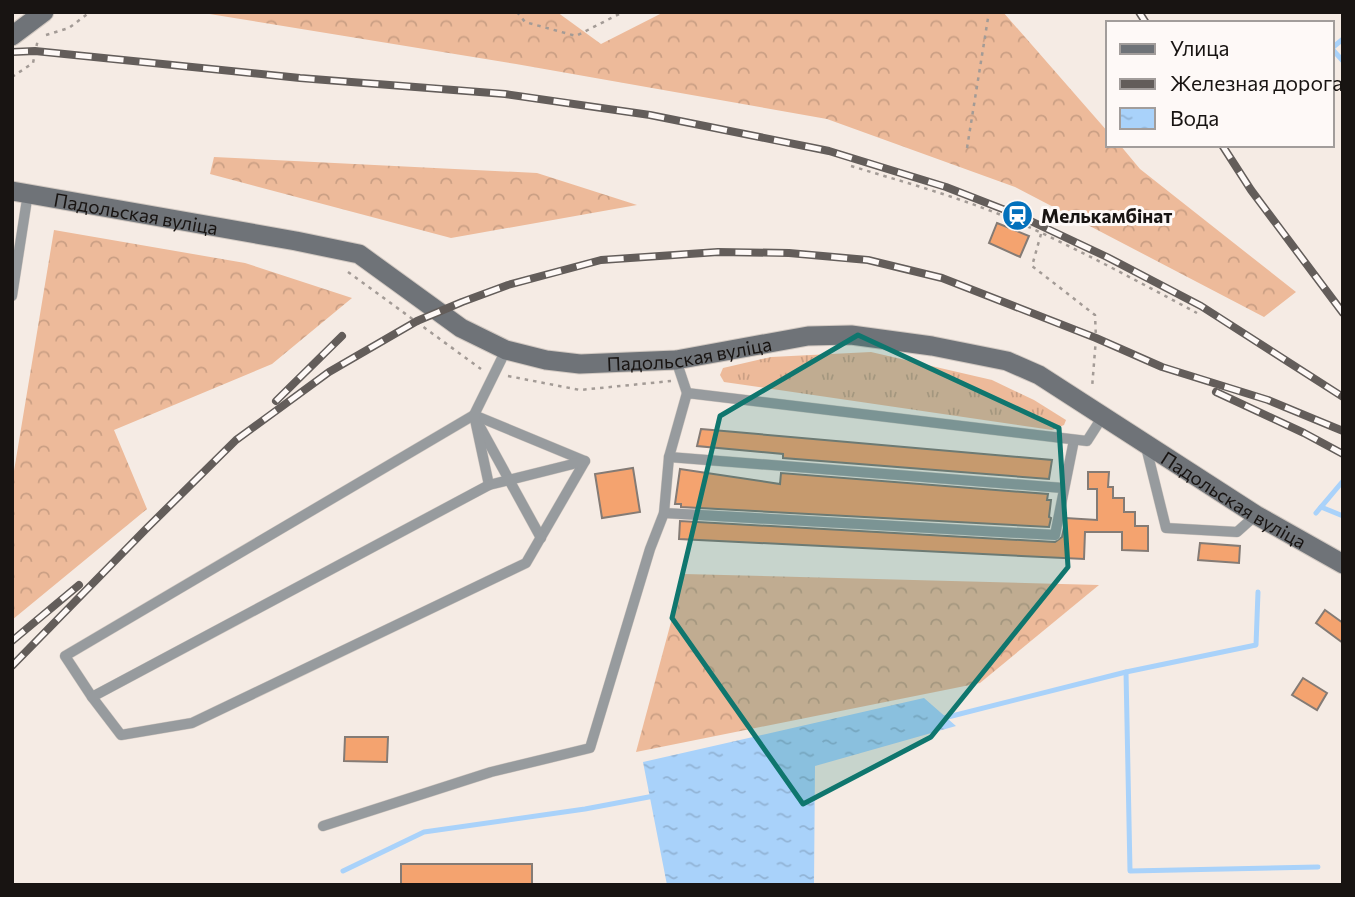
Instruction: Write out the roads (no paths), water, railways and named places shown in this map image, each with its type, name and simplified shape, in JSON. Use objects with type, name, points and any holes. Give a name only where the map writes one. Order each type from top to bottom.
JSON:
[{"type":"main road","points":[[12,36],[44,12]]},
{"type":"main road","name":"Падольская вуліца","points":[[20,192],[359,254],[461,328],[506,350],[546,360],[580,364],[676,360],[808,336],[851,335],[1007,360],[1039,375],[1256,515],[1343,564]]},
{"type":"lane","points":[[12,296],[20,192]]},
{"type":"lane","points":[[506,350],[474,415],[65,656],[92,697],[121,735],[192,723],[526,563],[585,461]]},
{"type":"lane","points":[[323,826],[491,772],[590,748],[650,549],[664,513],[668,457],[687,393],[676,360]]},
{"type":"lane","points":[[687,393],[1087,441],[1097,412]]},
{"type":"lane","points":[[474,415],[585,461]]},
{"type":"lane","points":[[474,415],[541,538]]},
{"type":"lane","points":[[474,415],[489,485]]},
{"type":"lane","points":[[664,513],[1055,535],[1074,440]]},
{"type":"lane","points":[[1145,443],[1166,528],[1237,532],[1256,515]]},
{"type":"lane","points":[[668,457],[1063,488]]},
{"type":"lane","points":[[92,697],[489,485],[585,461]]},
{"type":"water","points":[[924,698],[956,726],[815,766],[814,885],[667,885],[643,762]]},
{"type":"waterway","points":[[1334,46],[1343,39]]},
{"type":"waterway","points":[[1334,51],[1343,61]]},
{"type":"waterway","points":[[1316,513],[1343,481]]},
{"type":"waterway","points":[[1321,507],[1343,516]]},
{"type":"waterway","points":[[940,719],[1126,672],[1256,645],[1258,592]]},
{"type":"waterway","points":[[1126,672],[1130,871],[1318,867]]},
{"type":"waterway","points":[[343,871],[424,832],[585,809],[654,796]]},
{"type":"railway","points":[[1139,12],[1145,21]]},
{"type":"railway","points":[[12,52],[35,51],[300,78],[505,94],[650,115],[829,151],[946,187],[1018,215],[1107,257],[1201,306],[1343,397]]},
{"type":"railway","points":[[1223,147],[1251,190],[1343,313]]},
{"type":"railway","points":[[12,666],[236,440],[329,372],[417,321],[462,302],[508,285],[601,260],[718,252],[789,253],[868,260],[942,278],[1096,338],[1162,367],[1268,400],[1343,431]]},
{"type":"railway","points":[[276,401],[342,336]]},
{"type":"railway","points":[[1216,392],[1343,454]]},
{"type":"railway","points":[[12,641],[79,585]]},
{"type":"place","name":"Мелькамбінат","points":[[1018,215]]}]
